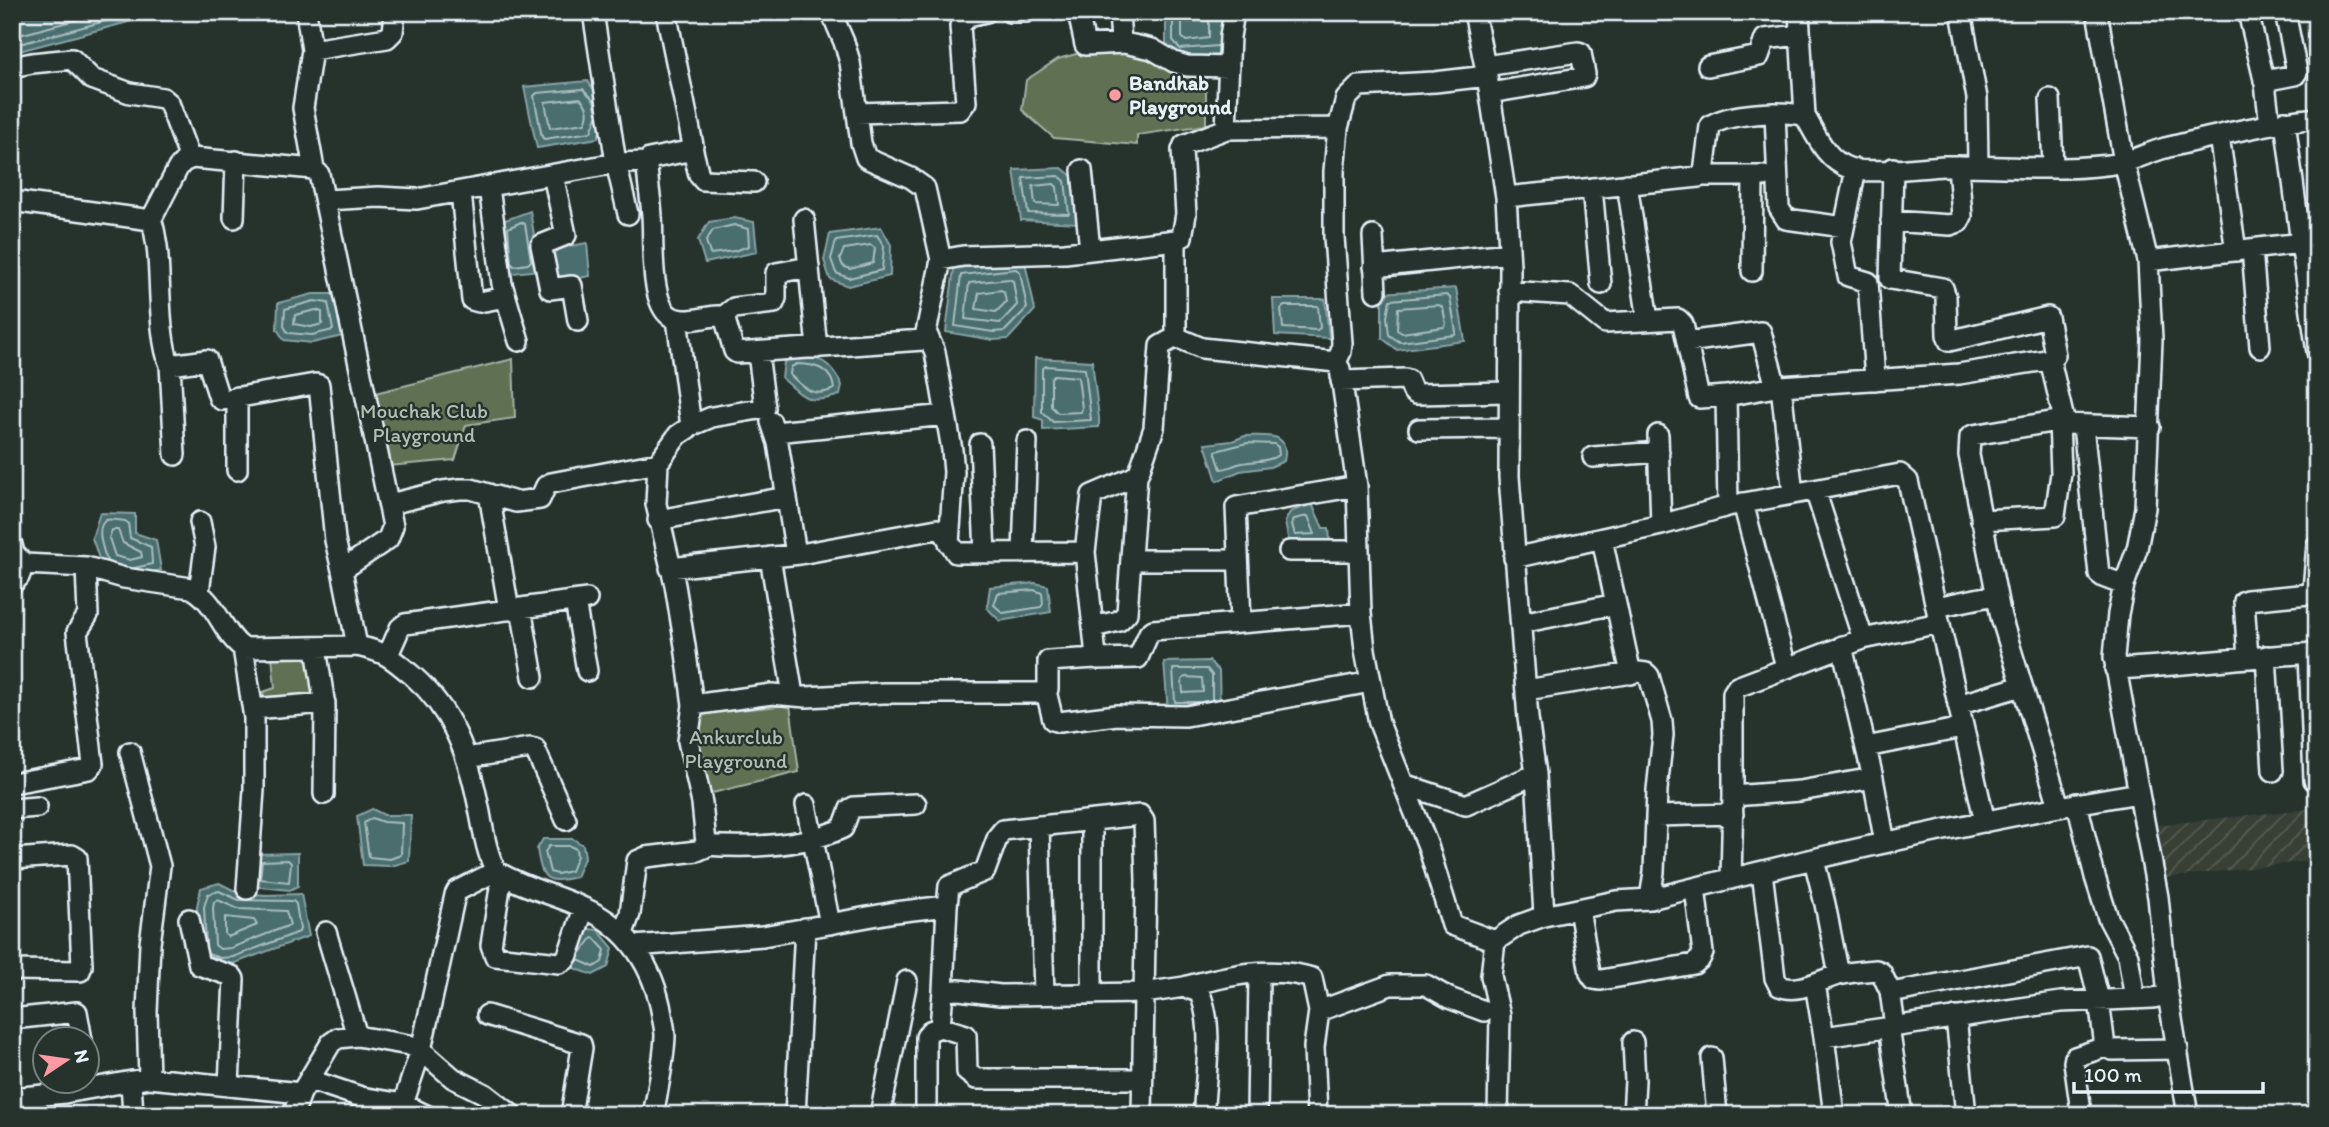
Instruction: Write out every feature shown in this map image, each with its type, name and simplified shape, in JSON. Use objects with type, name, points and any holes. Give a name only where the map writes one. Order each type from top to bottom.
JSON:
[{"type":"street","points":[[306,12],[312,50],[303,102],[314,169],[319,174],[326,200],[393,526],[388,539],[342,570]]},
{"type":"street","points":[[312,50],[387,38],[393,33],[395,12]]},
{"type":"street","points":[[593,12],[616,163],[628,214]]},
{"type":"street","points":[[666,12],[699,176],[703,180],[754,182]]},
{"type":"street","points":[[724,316],[735,353],[923,340],[926,332],[941,260],[925,188],[911,178],[866,158],[861,143],[847,53],[831,12]]},
{"type":"street","points":[[857,113],[955,111],[964,107],[960,26],[968,16],[986,12]]},
{"type":"street","points":[[1010,12],[1026,12]]},
{"type":"street","points":[[1078,12],[1084,45],[1124,43],[1152,49],[1174,62],[1186,65],[1229,67]]},
{"type":"street","points":[[1119,12],[1121,41],[1124,43]]},
{"type":"street","points":[[1226,129],[1234,12]]},
{"type":"street","points":[[1474,12],[1506,197],[1509,253],[1508,428],[1514,558],[1536,774],[1544,916]]},
{"type":"street","points":[[1799,12],[1805,116],[1827,152],[1847,167],[1856,169],[1866,171],[1968,166],[2098,166],[2124,162],[2162,149],[2278,123],[2317,118]]},
{"type":"street","points":[[1891,222],[1950,225],[1959,222],[1962,216],[1977,99],[1961,12]]},
{"type":"street","points":[[2097,12],[2124,162],[2148,261],[2152,340],[2145,508],[2137,549],[2124,585],[2113,657],[2158,897],[2168,995],[2188,1115]]},
{"type":"street","points":[[2248,12],[2264,81],[2278,123],[2301,243],[2317,352]]},
{"type":"street","points":[[2264,81],[2295,75],[2297,72],[2285,12]]},
{"type":"street","points":[[1708,66],[1759,56],[1765,38],[1799,36]]},
{"type":"street","points":[[12,67],[73,59],[92,79],[130,93],[163,98],[169,103],[190,159]]},
{"type":"street","points":[[1487,78],[1359,86],[1346,99],[1338,128],[1334,171],[1334,237],[1342,343],[1339,371],[1357,486],[1361,613],[1379,723],[1428,846],[1452,925],[1495,941]]},
{"type":"street","points":[[2050,99],[2053,166]]},
{"type":"street","points":[[1700,176],[1704,172],[1710,126],[1720,120],[1775,113],[1805,116]]},
{"type":"street","points":[[1775,113],[1779,208],[1786,219],[1844,227]]},
{"type":"street","points":[[941,260],[963,256],[1065,253],[1176,240],[1182,237],[1186,214],[1183,147],[1226,129],[1338,128]]},
{"type":"street","points":[[2219,136],[2244,250],[2260,347]]},
{"type":"street","points":[[326,200],[378,197],[412,200],[616,163],[647,162],[649,159],[688,151],[692,147]]},
{"type":"street","points":[[150,220],[178,168],[190,159],[314,169]]},
{"type":"street","points":[[234,218],[236,162]]},
{"type":"street","points":[[647,162],[654,261],[659,297],[666,312],[677,319],[724,316],[734,308],[774,303],[776,274],[809,267]]},
{"type":"street","points":[[1893,168],[1890,279],[1943,288],[1949,341],[2048,317],[2055,355],[2049,362]]},
{"type":"street","points":[[1856,169],[1841,242],[1847,274],[1851,278],[1868,282],[1875,380]]},
{"type":"street","points":[[1082,170],[1090,250]]},
{"type":"street","points":[[553,175],[566,235],[541,245],[542,256],[550,289],[572,286],[578,321]]},
{"type":"street","points":[[1506,197],[1693,179],[1700,176],[1779,177]]},
{"type":"street","points":[[1752,271],[1753,176]]},
{"type":"street","points":[[1627,184],[1648,320]]},
{"type":"street","points":[[489,187],[506,297],[519,341]]},
{"type":"street","points":[[1592,188],[1601,284]]},
{"type":"street","points":[[461,192],[472,300],[479,302],[506,297]]},
{"type":"street","points":[[12,201],[150,220]]},
{"type":"street","points":[[804,219],[817,348]]},
{"type":"street","points":[[150,220],[154,229],[160,273],[164,343],[170,365],[175,456]]},
{"type":"street","points":[[1373,236],[1376,292]]},
{"type":"street","points":[[1176,240],[1176,337]]},
{"type":"street","points":[[2148,261],[2301,243]]},
{"type":"street","points":[[1374,267],[1509,253]]},
{"type":"street","points":[[1509,291],[1570,295],[1605,323],[1678,319],[1682,322],[1699,397],[1726,396],[1778,386],[1959,374],[2046,360],[2049,362]]},
{"type":"street","points":[[677,319],[691,426]]},
{"type":"street","points":[[926,332],[934,347],[954,472],[949,543]]},
{"type":"street","points":[[1687,342],[1761,332],[1778,386],[1793,494]]},
{"type":"street","points":[[1176,337],[1202,348],[1405,379],[1416,394],[1508,392]]},
{"type":"street","points":[[1093,627],[1119,621],[1127,612],[1137,475],[1154,428],[1160,346],[1176,337]]},
{"type":"street","points":[[758,353],[765,408],[775,432],[796,554]]},
{"type":"street","points":[[170,365],[207,360],[219,398],[222,400],[319,385],[335,540],[357,646]]},
{"type":"street","points":[[1981,520],[2055,516],[2061,473],[2061,420],[2049,362]]},
{"type":"street","points":[[1726,396],[1736,505],[1786,667]]},
{"type":"street","points":[[237,397],[237,470]]},
{"type":"street","points":[[705,845],[702,803],[688,741],[693,705],[670,568],[658,520],[655,482],[658,463],[678,435],[691,426],[712,417],[765,408]]},
{"type":"street","points":[[775,432],[946,415]]},
{"type":"street","points":[[2061,420],[2065,424],[2083,426],[2150,427]]},
{"type":"street","points":[[2061,420],[1970,437],[1969,455],[1995,595],[2022,686],[2092,867],[2105,908],[2128,956],[2134,999]]},
{"type":"street","points":[[2083,426],[2099,574],[2124,585]]},
{"type":"street","points":[[1419,429],[1508,428]]},
{"type":"street","points":[[1023,553],[1027,441]]},
{"type":"street","points":[[1593,457],[1658,443],[1661,525]]},
{"type":"street","points":[[980,444],[985,553]]},
{"type":"street","points":[[390,504],[460,489],[471,489],[517,502],[540,499],[546,486],[551,483],[658,463]]},
{"type":"street","points":[[1514,558],[1736,505],[1900,474],[1909,481],[1985,822]]},
{"type":"street","points":[[1096,658],[1085,552],[1092,495],[1137,475]]},
{"type":"street","points":[[1241,621],[1237,506],[1357,486]]},
{"type":"street","points":[[1815,490],[1863,639]]},
{"type":"street","points":[[489,494],[533,677]]},
{"type":"street","points":[[658,520],[787,497]]},
{"type":"street","points":[[199,592],[205,547],[200,522]]},
{"type":"street","points":[[670,568],[796,554],[937,529],[943,531],[956,553],[1085,552]]},
{"type":"street","points":[[1602,539],[1631,674]]},
{"type":"street","points":[[12,545],[14,553],[24,564],[86,567],[124,578],[191,588],[199,592],[215,610],[232,640],[243,648],[357,646],[388,655],[423,685],[445,711],[466,758],[478,800],[487,848],[499,873],[491,945],[495,956],[559,963],[563,961],[568,955],[584,908]]},
{"type":"street","points":[[2273,771],[2257,657],[2244,601],[2309,594],[2313,589],[2317,545]]},
{"type":"street","points":[[1289,551],[1359,551]]},
{"type":"street","points":[[770,557],[793,695]]},
{"type":"street","points":[[1132,560],[1238,560]]},
{"type":"street","points":[[12,584],[19,578],[24,564]]},
{"type":"street","points":[[12,783],[89,769],[93,764],[77,632],[88,615],[86,567]]},
{"type":"street","points":[[1731,879],[1734,690],[1740,685],[1842,646],[1995,595]]},
{"type":"street","points":[[388,655],[400,628],[405,624],[581,600],[587,671]]},
{"type":"street","points":[[1521,623],[1616,604]]},
{"type":"street","points":[[1361,613],[1153,630],[1149,633],[1141,656],[1136,659],[1048,661],[1046,691],[1054,720],[1059,722],[1117,715],[1186,716],[1371,682]]},
{"type":"street","points":[[1842,646],[1873,778],[1885,843]]},
{"type":"street","points":[[243,648],[253,709],[254,790],[247,889]]},
{"type":"street","points":[[316,648],[325,704],[324,794]]},
{"type":"street","points":[[2115,669],[2313,653],[2314,780]]},
{"type":"street","points":[[1526,690],[1642,672],[1649,676],[1662,721],[1663,735],[1650,899]]},
{"type":"street","points":[[1958,705],[2022,686]]},
{"type":"street","points":[[693,705],[772,694],[806,697],[1046,691]]},
{"type":"street","points":[[253,709],[325,704]]},
{"type":"street","points":[[1866,747],[1962,728]]},
{"type":"street","points":[[466,758],[535,749],[566,820]]},
{"type":"street","points":[[130,752],[160,866],[150,944],[148,1012],[133,1115]]},
{"type":"street","points":[[1403,784],[1466,805],[1536,774]]},
{"type":"street","points":[[1656,816],[1733,805],[1873,778]]},
{"type":"street","points":[[1498,1115],[1500,1015],[1491,976],[1495,941],[1518,925],[1544,916],[1616,901],[1650,899],[1885,843],[2139,793]]},
{"type":"street","points":[[628,939],[637,861],[646,857],[697,851],[705,845],[751,846],[813,838],[843,828],[850,810],[854,807],[916,804]]},
{"type":"street","points":[[806,805],[830,924]]},
{"type":"street","points":[[12,809],[37,807]]},
{"type":"street","points":[[940,1027],[949,886],[985,872],[1001,831],[1138,815],[1144,821],[1142,1115]]},
{"type":"street","points":[[1092,821],[1092,993]]},
{"type":"street","points":[[1040,826],[1044,994]]},
{"type":"street","points":[[12,859],[72,855],[77,858],[82,966],[80,971],[12,970]]},
{"type":"street","points":[[1814,860],[1839,975]]},
{"type":"street","points":[[1762,872],[1775,978],[1779,986],[1785,989],[1815,984],[1839,975],[1876,970],[1881,972],[1890,991],[1902,1115]]},
{"type":"street","points":[[403,1104],[421,1050],[455,895],[457,891],[499,873],[584,908],[611,923],[628,939],[647,965],[659,997],[665,1032],[661,1076],[653,1115]]},
{"type":"street","points":[[1579,909],[1590,973],[1594,979],[1694,964],[1703,953],[1695,888]]},
{"type":"street","points":[[628,939],[763,936],[895,912],[947,906]]},
{"type":"street","points":[[189,919],[199,965],[234,979],[229,1085]]},
{"type":"street","points":[[795,1115],[804,928]]},
{"type":"street","points":[[326,932],[357,1036]]},
{"type":"street","points":[[1890,991],[2088,956],[2099,1000],[2105,1047]]},
{"type":"street","points":[[943,991],[959,990],[1000,995],[1144,993],[1185,987],[1229,975],[1294,972],[1312,978],[1319,1011],[1314,1047],[1317,1115]]},
{"type":"street","points":[[1257,1115],[1259,974]]},
{"type":"street","points":[[880,1115],[906,981]]},
{"type":"street","points":[[1815,984],[1834,1115]]},
{"type":"street","points":[[1319,1011],[1390,985],[1426,985],[1449,998],[1484,1011]]},
{"type":"street","points":[[1185,987],[1199,992],[1205,1005],[1207,1030],[1204,1105],[1207,1115]]},
{"type":"street","points":[[1824,1037],[2061,1002],[2168,995]]},
{"type":"street","points":[[12,1019],[77,1012],[80,1026]]},
{"type":"street","points":[[487,1015],[582,1045],[571,1115]]},
{"type":"street","points":[[1956,1017],[1966,1115]]},
{"type":"street","points":[[926,1115],[926,1037],[930,1031],[940,1027],[967,1035],[967,1072],[976,1079],[1142,1079]]},
{"type":"street","points":[[293,1115],[305,1087],[331,1043],[338,1038],[357,1036],[409,1045],[421,1050],[453,1077],[485,1094],[512,1115]]},
{"type":"street","points":[[1633,1042],[1633,1115]]},
{"type":"street","points":[[2080,1104],[2075,1056],[2105,1047],[2112,1050],[2178,1049]]},
{"type":"street","points":[[1712,1058],[1717,1115]]},
{"type":"street","points":[[102,1083],[140,1080],[305,1087],[403,1104],[426,1115]]},
{"type":"street","points":[[12,1098],[32,1094]]},
{"type":"shaded area","points":[[2317,808],[2317,860],[2165,878],[2158,825]]},
{"type":"green space","name":"Bandhab Playground","points":[[1098,48],[1149,54],[1206,74],[1206,125],[1137,135],[1137,145],[1054,138],[1022,110],[1026,80],[1058,59]]},
{"type":"green space","name":"Mouchak Club Playground","points":[[513,359],[515,418],[466,425],[455,460],[389,466],[371,394]]},
{"type":"green space","points":[[314,655],[323,703],[266,709],[263,692],[275,688],[272,656]]},
{"type":"green space","name":"Ankurclub Playground","points":[[790,705],[799,772],[708,794],[696,756],[698,714]]},
{"type":"water","points":[[12,12],[166,12],[12,53]]},
{"type":"water","points":[[1166,12],[1224,12],[1226,55],[1177,57],[1166,43]]},
{"type":"water","points":[[588,81],[604,106],[598,138],[537,148],[524,87]]},
{"type":"water","points":[[1062,168],[1072,176],[1078,223],[1021,220],[1014,170]]},
{"type":"water","points":[[530,211],[540,270],[505,274],[500,222]]},
{"type":"water","points":[[734,218],[754,222],[757,252],[705,263],[698,240],[709,222]]},
{"type":"water","points":[[881,227],[891,245],[890,276],[848,286],[830,279],[824,260],[830,234]]},
{"type":"water","points":[[587,243],[590,276],[550,284],[544,251]]},
{"type":"water","points":[[1025,262],[1035,310],[1008,339],[993,340],[946,332],[954,268]]},
{"type":"water","points":[[1456,288],[1465,341],[1397,350],[1382,338],[1382,293]]},
{"type":"water","points":[[313,294],[334,294],[343,336],[312,343],[284,340],[277,329],[278,303]]},
{"type":"water","points":[[1273,299],[1325,299],[1329,338],[1275,335]]},
{"type":"water","points":[[795,356],[819,360],[829,366],[842,385],[840,395],[814,400],[802,395],[782,378],[784,362]]},
{"type":"water","points":[[1035,358],[1092,361],[1099,427],[1043,430],[1043,420],[1034,417]]},
{"type":"water","points":[[1245,436],[1268,436],[1280,440],[1284,444],[1284,461],[1270,467],[1240,471],[1217,481],[1205,444],[1232,441]]},
{"type":"water","points":[[1312,504],[1323,528],[1329,528],[1330,542],[1289,543],[1285,522],[1290,512]]},
{"type":"water","points":[[100,513],[135,514],[135,533],[156,540],[161,570],[130,576],[103,570],[92,538]]},
{"type":"water","points":[[1035,583],[1048,586],[1051,612],[1000,621],[987,608],[990,587]]},
{"type":"water","points":[[1209,661],[1219,671],[1220,708],[1168,712],[1164,662]]},
{"type":"water","points":[[372,809],[384,815],[411,815],[409,861],[391,866],[363,865],[357,816]]},
{"type":"water","points":[[543,839],[573,839],[583,845],[585,856],[576,877],[558,880],[543,873],[537,849]]},
{"type":"water","points":[[298,853],[298,886],[290,890],[252,886],[254,854]]},
{"type":"water","points":[[219,883],[239,893],[301,894],[309,936],[235,963],[219,966],[200,959],[197,906],[201,888]]},
{"type":"water","points":[[588,929],[598,930],[613,948],[608,967],[593,975],[565,965]]},
{"type":"place","name":"Bandhab Playground","points":[[1115,95]]}]
